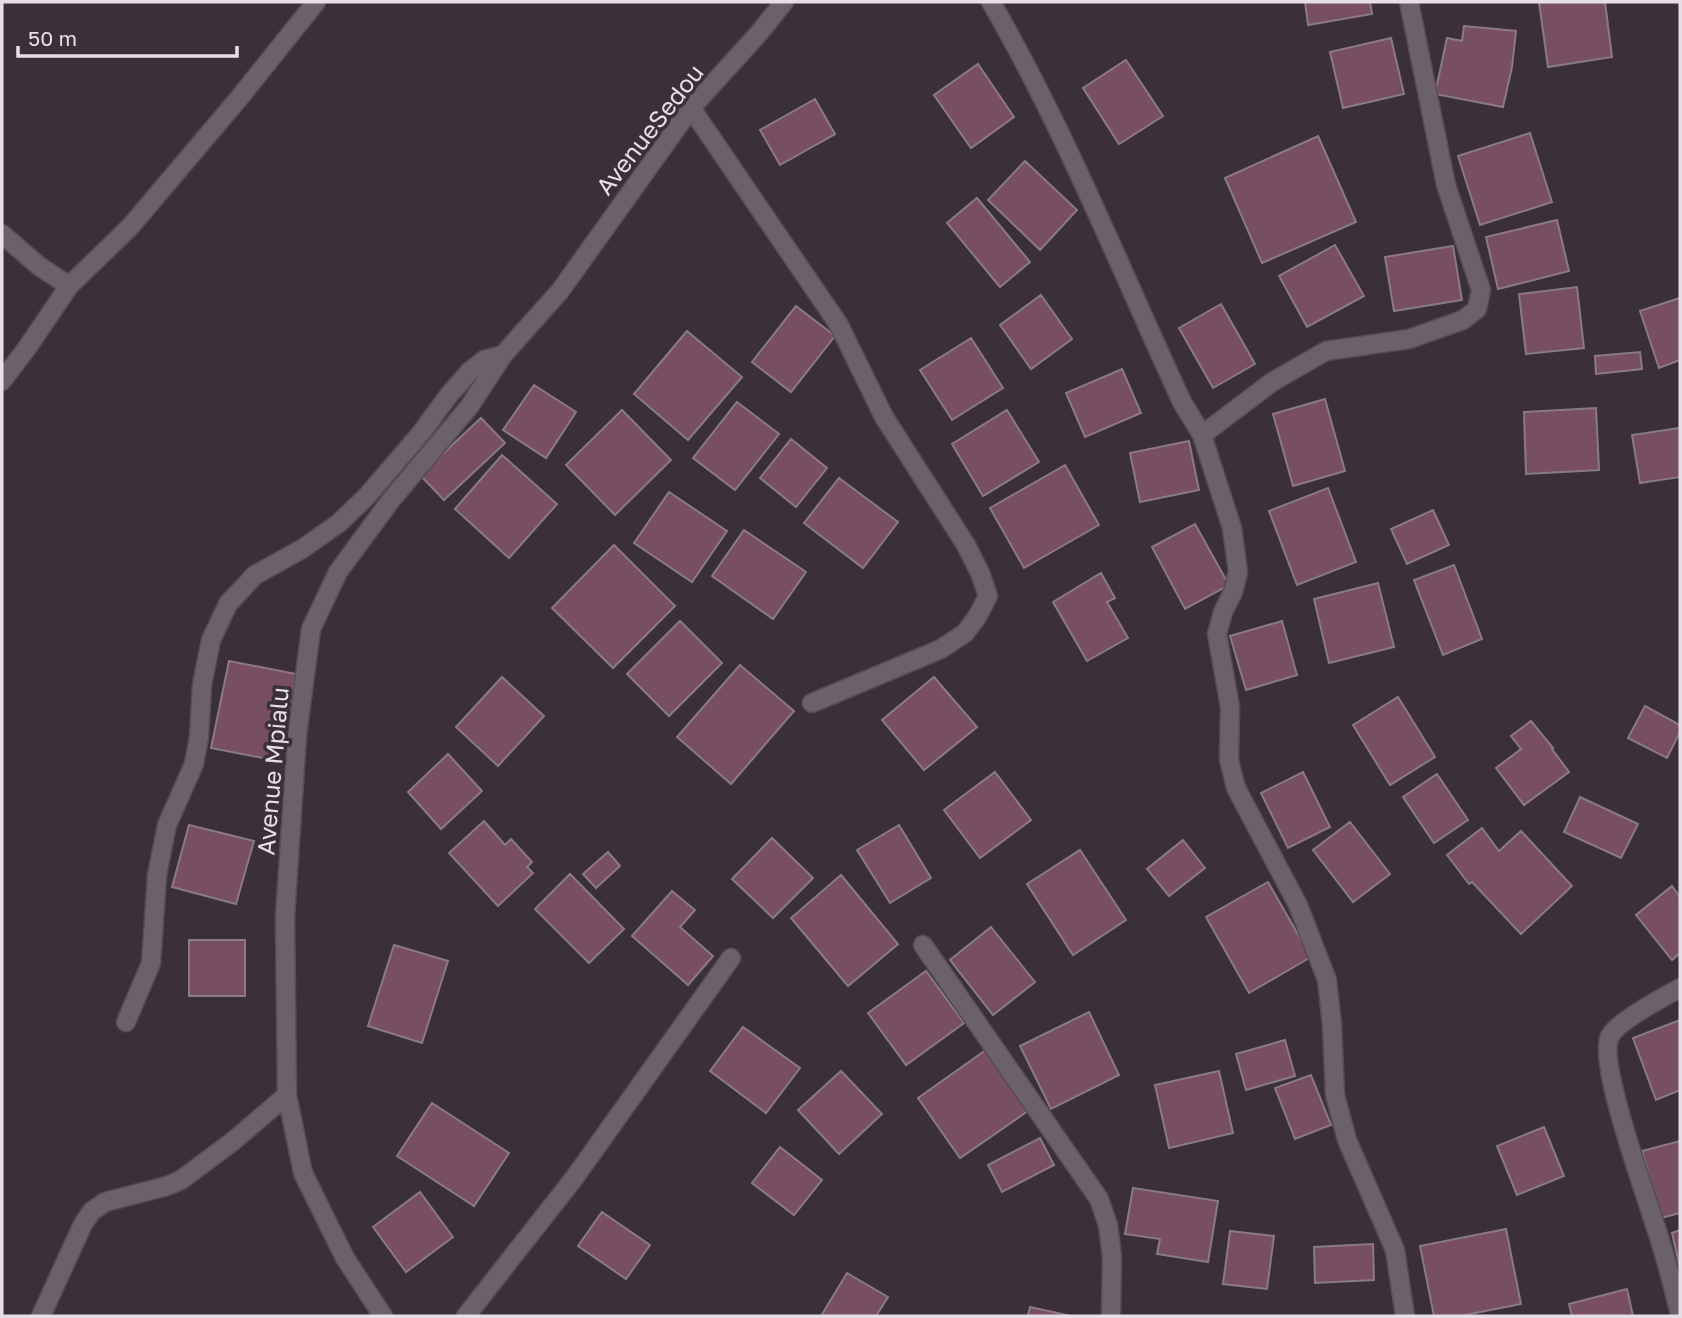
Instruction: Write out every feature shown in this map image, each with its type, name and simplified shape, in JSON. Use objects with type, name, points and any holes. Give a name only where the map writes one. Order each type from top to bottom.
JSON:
[{"type":"street","points":[[2,381],[69,286],[130,227],[316,2]]},
{"type":"street","name":"AvenueSedou","points":[[560,290],[691,108],[760,33],[784,2]]},
{"type":"street","points":[[991,2],[1012,38],[1081,177],[1182,402],[1202,435],[1232,528],[1238,572],[1217,634],[1230,707],[1229,760],[1236,788],[1298,905],[1327,980],[1335,1096],[1347,1140],[1395,1250],[1405,1316]]},
{"type":"street","points":[[1202,435],[1272,382],[1326,351],[1409,339],[1463,320],[1477,309],[1481,290],[1446,185],[1409,2]]},
{"type":"street","points":[[691,108],[839,325],[884,417],[966,545],[988,596],[965,633],[941,649],[811,703]]},
{"type":"street","points":[[2,234],[39,266],[69,286]]},
{"type":"street","name":"Avenue Mpialu","points":[[383,1316],[345,1258],[303,1173],[287,1095],[285,917],[297,736],[311,629],[338,572],[391,500],[469,407],[503,355],[560,290]]},
{"type":"street","points":[[126,1022],[151,962],[157,875],[167,825],[194,764],[199,737],[202,685],[211,640],[228,604],[255,575],[302,549],[339,523],[367,496],[470,371],[484,360],[503,355]]},
{"type":"street","points":[[923,945],[1099,1199],[1108,1225],[1112,1257],[1111,1316]]},
{"type":"street","points":[[466,1316],[575,1177],[731,958]]},
{"type":"street","points":[[1680,988],[1623,1023],[1611,1034],[1607,1047],[1616,1100],[1663,1248],[1680,1314]]},
{"type":"street","points":[[41,1316],[83,1224],[92,1211],[105,1202],[181,1180],[232,1142],[287,1095]]},
{"type":"building","points":[[1305,2],[1370,2],[1372,14],[1308,25]]},
{"type":"building","points":[[1539,2],[1605,2],[1612,57],[1548,67]]},
{"type":"building","points":[[1464,26],[1516,31],[1512,67],[1503,107],[1435,94],[1447,38],[1462,41]]},
{"type":"building","points":[[1391,38],[1404,94],[1343,108],[1330,52]]},
{"type":"building","points":[[1126,60],[1163,116],[1119,144],[1083,88]]},
{"type":"building","points":[[978,64],[1014,117],[971,148],[934,95]]},
{"type":"building","points":[[815,99],[835,134],[780,165],[760,130]]},
{"type":"building","points":[[1530,133],[1552,202],[1480,225],[1458,156]]},
{"type":"building","points":[[1318,136],[1356,222],[1262,263],[1225,178]]},
{"type":"building","points":[[1025,161],[1077,210],[1040,250],[988,200]]},
{"type":"building","points":[[977,198],[1030,262],[1000,287],[947,223]]},
{"type":"building","points":[[1557,220],[1569,271],[1498,289],[1486,237]]},
{"type":"building","points":[[1335,245],[1364,296],[1307,327],[1279,276]]},
{"type":"building","points":[[1453,246],[1462,300],[1394,311],[1385,257]]},
{"type":"building","points":[[1577,287],[1584,348],[1526,354],[1519,294]]},
{"type":"building","points":[[1041,295],[1072,339],[1031,369],[1000,325]]},
{"type":"building","points":[[1680,298],[1680,360],[1659,368],[1640,311]]},
{"type":"building","points":[[1221,304],[1255,364],[1213,388],[1179,328]]},
{"type":"building","points":[[796,306],[835,336],[791,392],[752,362]]},
{"type":"building","points":[[687,331],[742,377],[688,440],[634,394]]},
{"type":"building","points":[[971,338],[1003,388],[952,420],[920,370]]},
{"type":"building","points":[[1640,352],[1642,369],[1596,374],[1595,356]]},
{"type":"building","points":[[1122,369],[1141,413],[1085,437],[1066,393]]},
{"type":"building","points":[[534,385],[576,412],[546,458],[503,430]]},
{"type":"building","points":[[1325,399],[1345,471],[1293,486],[1273,414]]},
{"type":"building","points":[[737,402],[779,434],[735,490],[693,458]]},
{"type":"building","points":[[1596,408],[1599,470],[1526,474],[1524,412]]},
{"type":"building","points":[[622,410],[671,460],[615,515],[566,465]]},
{"type":"building","points":[[1007,410],[1039,462],[983,496],[952,444]]},
{"type":"building","points":[[481,418],[505,443],[444,500],[420,475]]},
{"type":"building","points":[[1680,428],[1680,477],[1640,483],[1632,435]]},
{"type":"building","points":[[791,439],[827,468],[796,507],[760,478]]},
{"type":"building","points":[[1189,441],[1199,490],[1140,502],[1130,453]]},
{"type":"building","points":[[502,455],[557,504],[509,558],[455,509]]},
{"type":"building","points":[[1065,465],[1099,525],[1024,568],[990,508]]},
{"type":"building","points":[[839,478],[898,522],[863,568],[804,523]]},
{"type":"building","points":[[1328,488],[1356,562],[1297,585],[1269,511]]},
{"type":"building","points":[[669,492],[727,531],[692,582],[634,543]]},
{"type":"building","points":[[1433,510],[1449,545],[1407,564],[1391,529]]},
{"type":"building","points":[[1195,524],[1229,585],[1185,609],[1152,547]]},
{"type":"building","points":[[744,530],[806,572],[773,619],[712,576]]},
{"type":"building","points":[[614,545],[675,606],[613,668],[552,608]]},
{"type":"building","points":[[1454,565],[1482,639],[1443,655],[1414,580]]},
{"type":"building","points":[[1101,573],[1115,598],[1107,602],[1128,638],[1087,661],[1053,602]]},
{"type":"building","points":[[1378,583],[1394,647],[1329,663],[1314,599]]},
{"type":"building","points":[[680,621],[722,663],[669,716],[627,674]]},
{"type":"building","points":[[1282,621],[1297,675],[1246,690],[1230,636]]},
{"type":"building","points":[[229,661],[296,674],[278,761],[211,748]]},
{"type":"building","points":[[740,665],[794,711],[731,784],[677,737]]},
{"type":"building","points":[[502,677],[544,716],[498,766],[456,727]]},
{"type":"building","points":[[934,677],[977,727],[924,770],[882,720]]},
{"type":"building","points":[[1398,697],[1435,757],[1390,785],[1353,725]]},
{"type":"building","points":[[1645,706],[1680,725],[1680,732],[1667,758],[1628,738]]},
{"type":"building","points":[[1531,721],[1569,772],[1524,805],[1496,768],[1521,749],[1511,736]]},
{"type":"building","points":[[448,754],[482,791],[441,829],[408,792]]},
{"type":"building","points":[[995,772],[1031,820],[980,858],[944,810]]},
{"type":"building","points":[[1303,772],[1330,827],[1288,848],[1261,793]]},
{"type":"building","points":[[1437,774],[1468,820],[1434,843],[1403,797]]},
{"type":"building","points":[[1580,797],[1638,824],[1621,858],[1564,832]]},
{"type":"building","points":[[484,821],[505,845],[511,839],[532,862],[527,867],[533,873],[498,906],[449,853]]},
{"type":"building","points":[[1350,822],[1390,874],[1353,902],[1313,850]]},
{"type":"building","points":[[189,825],[254,841],[236,904],[172,887]]},
{"type":"building","points":[[899,825],[931,878],[890,903],[857,850]]},
{"type":"building","points":[[1482,828],[1499,851],[1521,831],[1572,886],[1521,934],[1472,882],[1469,884],[1447,855]]},
{"type":"building","points":[[772,838],[813,878],[773,918],[732,879]]},
{"type":"building","points":[[1183,840],[1205,868],[1169,896],[1147,869]]},
{"type":"building","points":[[1080,850],[1126,920],[1073,955],[1027,884]]},
{"type":"building","points":[[608,852],[620,866],[596,888],[583,874]]},
{"type":"building","points":[[570,874],[624,929],[589,963],[535,909]]},
{"type":"building","points":[[841,875],[898,944],[848,986],[791,918]]},
{"type":"building","points":[[1268,882],[1311,957],[1249,993],[1206,917]]},
{"type":"building","points":[[1672,886],[1680,897],[1680,953],[1672,960],[1636,915]]},
{"type":"building","points":[[672,891],[695,910],[680,927],[713,956],[688,985],[632,936]]},
{"type":"building","points":[[991,927],[1035,982],[993,1015],[950,960]]},
{"type":"building","points":[[189,940],[245,940],[245,996],[189,996]]},
{"type":"building","points":[[394,945],[448,961],[422,1043],[368,1026]]},
{"type":"building","points":[[926,971],[964,1023],[906,1065],[868,1013]]},
{"type":"building","points":[[1089,1012],[1119,1075],[1051,1109],[1020,1046]]},
{"type":"building","points":[[1680,1020],[1680,1090],[1656,1100],[1633,1038]]},
{"type":"building","points":[[743,1027],[800,1068],[766,1113],[710,1071]]},
{"type":"building","points":[[1285,1040],[1295,1076],[1246,1090],[1236,1054]]},
{"type":"building","points":[[986,1050],[1028,1111],[960,1158],[918,1098]]},
{"type":"building","points":[[841,1071],[882,1114],[839,1154],[798,1110]]},
{"type":"building","points":[[1219,1071],[1233,1133],[1169,1148],[1155,1085]]},
{"type":"building","points":[[1311,1075],[1331,1125],[1295,1139],[1275,1088]]},
{"type":"building","points":[[432,1103],[509,1153],[474,1206],[397,1156]]},
{"type":"building","points":[[1544,1127],[1564,1176],[1517,1195],[1497,1146]]},
{"type":"building","points":[[1040,1138],[1054,1165],[1002,1192],[988,1165]]},
{"type":"building","points":[[1680,1141],[1680,1213],[1661,1218],[1642,1151]]},
{"type":"building","points":[[780,1147],[822,1180],[794,1215],[752,1183]]},
{"type":"building","points":[[1133,1188],[1218,1201],[1208,1262],[1157,1254],[1160,1239],[1125,1234]]},
{"type":"building","points":[[420,1192],[453,1237],[406,1272],[373,1227]]},
{"type":"building","points":[[602,1212],[650,1245],[626,1279],[578,1246]]},
{"type":"building","points":[[1506,1229],[1521,1304],[1460,1316],[1434,1316],[1420,1246]]},
{"type":"building","points":[[1680,1230],[1680,1268],[1672,1233]]},
{"type":"building","points":[[1230,1231],[1274,1236],[1267,1289],[1223,1284]]},
{"type":"building","points":[[1373,1244],[1374,1280],[1315,1283],[1314,1247]]},
{"type":"building","points":[[847,1273],[888,1297],[876,1316],[821,1316]]},
{"type":"building","points":[[1627,1289],[1633,1316],[1572,1316],[1569,1304]]},
{"type":"building","points":[[1030,1307],[1071,1316],[1028,1316]]}]
